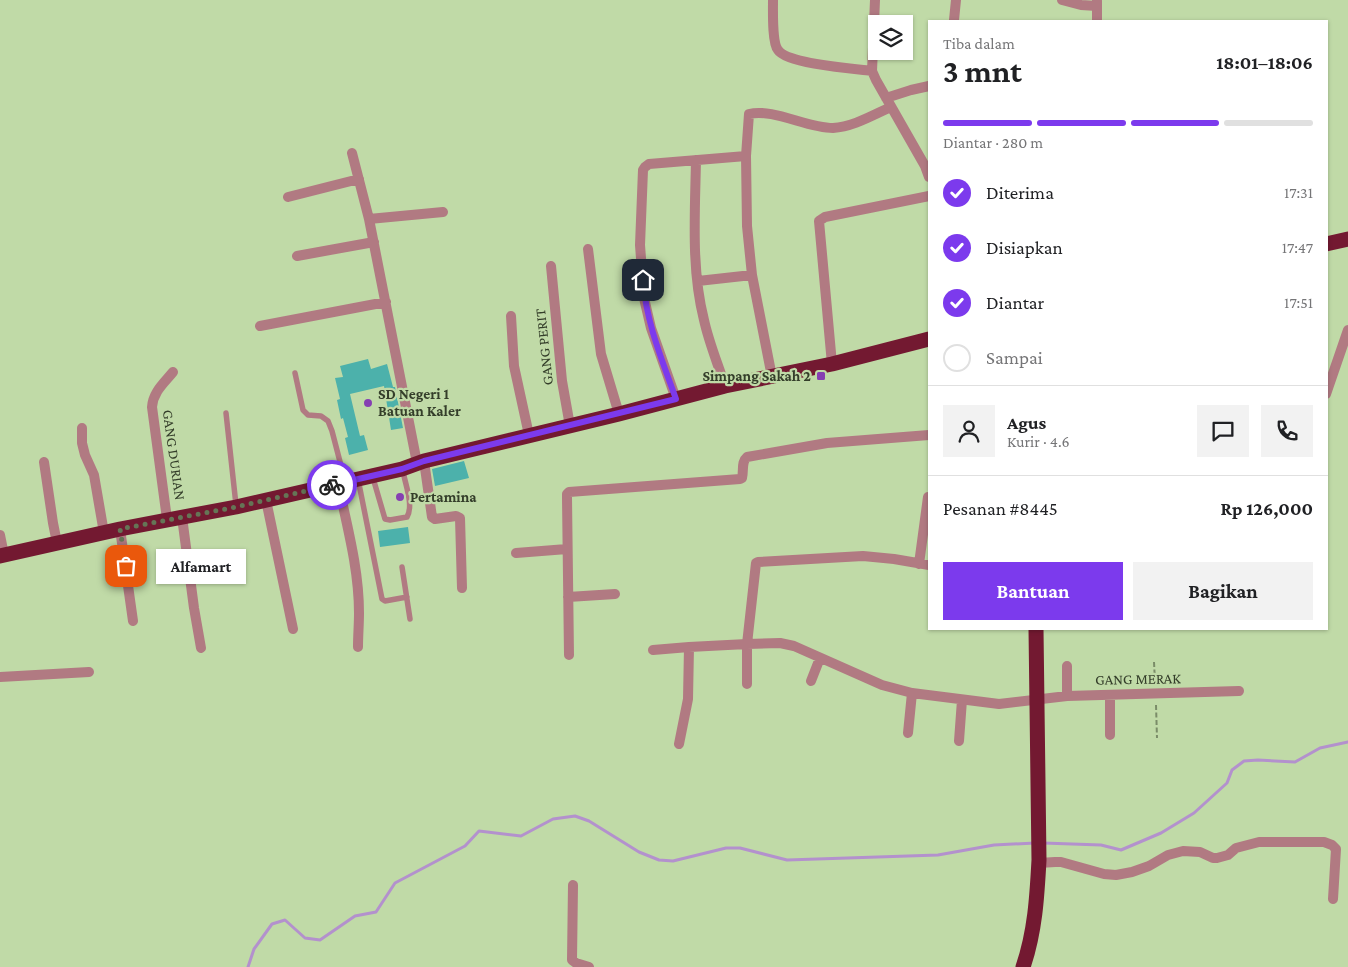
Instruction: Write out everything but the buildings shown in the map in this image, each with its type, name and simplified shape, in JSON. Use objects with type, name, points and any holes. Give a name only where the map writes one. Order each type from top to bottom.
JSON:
[{"type":"highway","points":[[1328,244],[1348,239]]},
{"type":"highway","points":[[2,555],[120,529],[236,507],[402,469],[421,462],[725,386],[832,364],[928,339]]},
{"type":"highway","points":[[1023,967],[1034,926],[1038,894],[1036,630]]},
{"type":"street","points":[[773,0],[775,42],[782,54],[790,58],[874,76]]},
{"type":"street","points":[[875,0],[874,76],[928,174]]},
{"type":"street","points":[[954,20],[956,0]]},
{"type":"street","points":[[1062,0],[1081,5],[1097,3],[1097,20]]},
{"type":"street","points":[[772,377],[752,275],[747,226],[746,156],[750,114],[757,112],[823,127],[845,127],[886,98],[928,86]]},
{"type":"street","points":[[352,153],[369,219],[432,518],[456,516],[460,518],[462,588]]},
{"type":"street","points":[[676,399],[651,328],[644,298],[640,245],[642,176],[645,167],[649,164],[746,156]]},
{"type":"street","points":[[696,160],[695,241],[698,281],[704,320],[725,386]]},
{"type":"street","points":[[288,197],[359,180]]},
{"type":"street","points":[[832,364],[819,221],[825,218],[928,196]]},
{"type":"street","points":[[369,219],[443,212]]},
{"type":"street","points":[[297,256],[374,242]]},
{"type":"street","points":[[588,249],[601,354],[619,414]]},
{"type":"street","name":"GANG PERIT","points":[[551,266],[562,381],[570,426]]},
{"type":"street","points":[[698,281],[752,275]]},
{"type":"street","points":[[260,326],[386,302]]},
{"type":"street","points":[[511,316],[514,366],[529,436]]},
{"type":"street","points":[[1328,388],[1348,330]]},
{"type":"street","name":"GANG DURIAN","points":[[173,372],[156,392],[152,399],[152,406],[201,648]]},
{"type":"street","points":[[82,428],[82,443],[96,480],[104,533]]},
{"type":"street","points":[[569,655],[567,494],[571,491],[740,479],[743,475],[743,461],[747,457],[827,443],[928,435]]},
{"type":"street","points":[[44,462],[57,543]]},
{"type":"street","points":[[353,480],[350,537],[356,574],[359,612],[358,647]]},
{"type":"street","points":[[747,684],[747,644],[756,563],[863,556],[894,559],[924,565],[928,497]]},
{"type":"street","points":[[266,500],[293,629]]},
{"type":"street","points":[[120,529],[133,621]]},
{"type":"street","points":[[0,535],[2,555]]},
{"type":"street","points":[[516,553],[567,549]]},
{"type":"street","points":[[568,597],[614,594]]},
{"type":"street","name":"GANG MERAK","points":[[653,650],[780,643],[794,646],[882,685],[912,693],[999,704],[1067,696],[1239,691]]},
{"type":"street","points":[[679,744],[688,699],[689,647]]},
{"type":"street","points":[[810,681],[820,658]]},
{"type":"street","points":[[1067,696],[1068,666]]},
{"type":"street","points":[[0,677],[89,672]]},
{"type":"street","points":[[908,733],[912,693]]},
{"type":"street","points":[[1110,695],[1110,735]]},
{"type":"street","points":[[959,741],[962,700]]},
{"type":"street","points":[[1039,862],[1061,862],[1104,874],[1116,875],[1149,866],[1183,851],[1200,852],[1217,858],[1228,855],[1236,848],[1258,842],[1324,842],[1336,849],[1333,899]]},
{"type":"street","points":[[573,885],[572,960],[589,967]]},
{"type":"lane","points":[[295,373],[303,410],[308,415],[322,416],[328,421],[353,480],[382,598],[385,601],[407,597]]},
{"type":"lane","points":[[226,413],[236,507]]},
{"type":"lane","points":[[353,480],[385,519],[390,520],[407,516],[410,512],[402,469]]},
{"type":"lane","points":[[402,567],[410,619]]},
{"type":"waterway","points":[[1043,843],[1101,845],[1121,850],[1161,833],[1194,813],[1227,783],[1232,770],[1244,761],[1295,762],[1320,748],[1348,742]]},
{"type":"waterway","points":[[248,967],[254,949],[272,924],[285,920],[305,938],[320,940],[355,916],[376,912],[395,883],[465,846],[479,831],[521,836],[553,819],[575,816],[589,821],[639,852],[659,860],[673,861],[726,848],[740,848],[787,860],[938,855],[994,845],[1035,843]]},
{"type":"way so far","points":[[126,566],[120,529],[236,507],[332,485]]},
{"type":"place","name":"Simpang Sakah 2","points":[[821,376]]},
{"type":"place","name":"SD Negeri 1 Batuan Kaler","points":[[368,403]]},
{"type":"place","name":"Pertamina","points":[[400,497]]},
{"type":"place","name":"Alfamart","points":[[126,566]]},
{"type":"route","points":[[332,485],[676,399],[651,328],[644,298],[643,280]]}]
